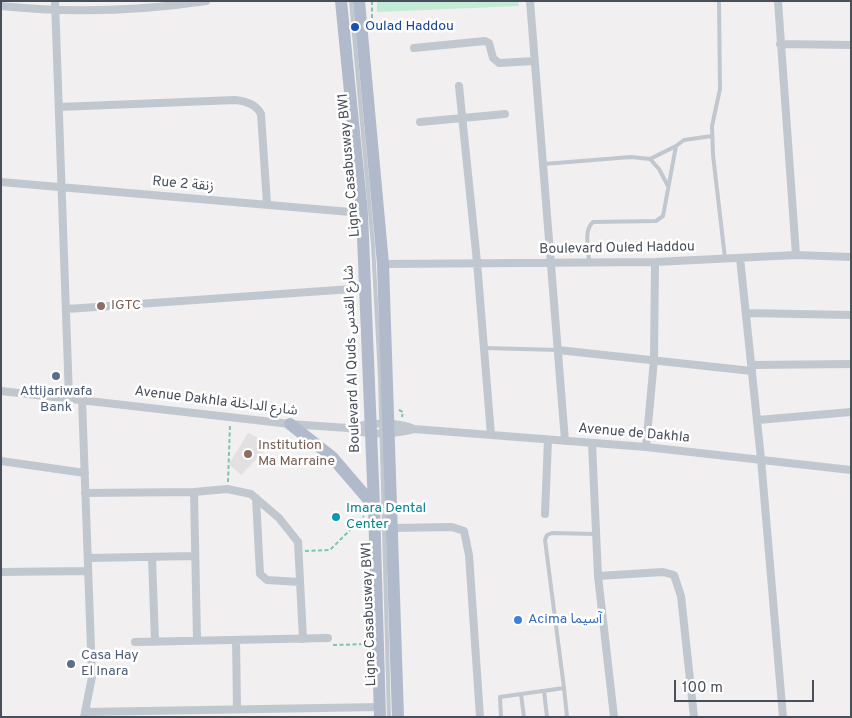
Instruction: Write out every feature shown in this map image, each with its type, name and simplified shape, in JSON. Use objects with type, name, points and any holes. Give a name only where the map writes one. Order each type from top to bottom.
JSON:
[{"type":"main road","name":"Boulevard Al Quds شارع القدس","points":[[341,1],[362,213],[366,288],[379,428],[392,528],[398,717]]},
{"type":"main road","name":"Boulevard Al Quds شارع القدس","points":[[359,1],[383,264],[379,428],[374,506],[378,643],[383,714]]},
{"type":"main road","points":[[290,424],[332,457],[374,506]]},
{"type":"street","points":[[55,1],[69,398]]},
{"type":"street","points":[[530,1],[565,441]]},
{"type":"street","points":[[778,1],[796,255]]},
{"type":"street","points":[[1,6],[55,10],[159,7],[202,2]]},
{"type":"street","points":[[414,48],[485,41],[489,43],[493,58],[499,63],[534,61]]},
{"type":"street","points":[[780,44],[851,45]]},
{"type":"street","points":[[459,86],[477,262],[491,435]]},
{"type":"street","points":[[59,107],[235,100],[249,103],[259,110],[261,114],[267,204]]},
{"type":"street","points":[[420,122],[504,114]]},
{"type":"street","name":"Rue 2 زنقة","points":[[1,182],[362,213]]},
{"type":"street","name":"Boulevard Ouled Haddou","points":[[383,264],[655,262],[796,255],[851,257]]},
{"type":"street","points":[[740,258],[758,420],[783,717]]},
{"type":"street","points":[[646,447],[654,360],[655,262]]},
{"type":"street","points":[[67,309],[366,288]]},
{"type":"street","points":[[746,313],[851,315]]},
{"type":"street","points":[[558,350],[752,368],[851,364]]},
{"type":"street","name":"Avenue Dakhla شارع الداخلة","points":[[1,391],[290,424],[379,428]]},
{"type":"street","points":[[82,399],[92,677],[84,714],[139,714],[237,708],[383,714]]},
{"type":"street","points":[[758,420],[851,412]]},
{"type":"street","name":"Avenue de Dakhla","points":[[379,428],[401,425],[414,430],[646,447],[851,470]]},
{"type":"street","points":[[545,514],[548,440]]},
{"type":"street","points":[[592,443],[598,576],[614,717]]},
{"type":"street","points":[[1,461],[85,473]]},
{"type":"street","points":[[85,493],[194,492],[227,489],[246,492],[256,498],[291,531],[298,542],[303,639]]},
{"type":"street","points":[[194,492],[196,640]]},
{"type":"street","points":[[256,498],[260,574],[267,580],[300,582]]},
{"type":"street","points":[[392,528],[452,527],[464,531],[468,555],[480,717]]},
{"type":"street","points":[[88,558],[194,556]]},
{"type":"street","points":[[152,557],[155,642]]},
{"type":"street","points":[[1,572],[88,571]]},
{"type":"street","points":[[598,576],[663,572],[674,575],[681,596],[694,717]]},
{"type":"street","points":[[135,642],[328,638]]},
{"type":"street","points":[[236,640],[237,708]]},
{"type":"lane","name":"Ligne Casabusway BW1","points":[[346,1],[369,254],[376,404],[379,428],[383,714]]},
{"type":"lane","name":"Ligne Casabusway BW1","points":[[350,1],[373,245],[379,428],[383,714]]},
{"type":"lane","points":[[719,1],[720,89],[712,126],[712,136],[725,258]]},
{"type":"lane","points":[[544,164],[631,157],[650,159],[684,140],[712,136]]},
{"type":"lane","points":[[590,262],[588,231],[593,222],[656,221],[663,216],[676,146]]},
{"type":"lane","points":[[650,159],[659,169],[669,188]]},
{"type":"lane","points":[[484,348],[558,350]]},
{"type":"lane","points":[[568,717],[545,540],[547,535],[552,533],[596,534]]},
{"type":"lane","points":[[501,717],[500,697],[564,688]]},
{"type":"lane","points":[[544,691],[547,717]]},
{"type":"lane","points":[[521,694],[524,717]]},
{"type":"path","points":[[227,489],[230,416]]},
{"type":"path","points":[[300,552],[330,550],[374,506]]},
{"type":"path","points":[[328,638],[329,645],[378,643]]},
{"type":"shaded area","name":"Institution Ma Marraine","points":[[248,433],[271,444],[241,475],[229,464]]},
{"type":"green space","points":[[518,1],[519,6],[377,12],[377,2]]},
{"type":"place","name":"Oulad Haddou","points":[[355,27]]},
{"type":"place","name":"IGTC","points":[[101,306]]},
{"type":"place","name":"Attijariwafa Bank","points":[[56,376]]},
{"type":"place","name":"Institution Ma Marraine","points":[[248,454]]},
{"type":"place","name":"Imara Dental Center","points":[[336,517]]},
{"type":"place","name":"Acima آسيما","points":[[518,620]]},
{"type":"place","name":"Casa Hay El Inara","points":[[71,664]]}]
